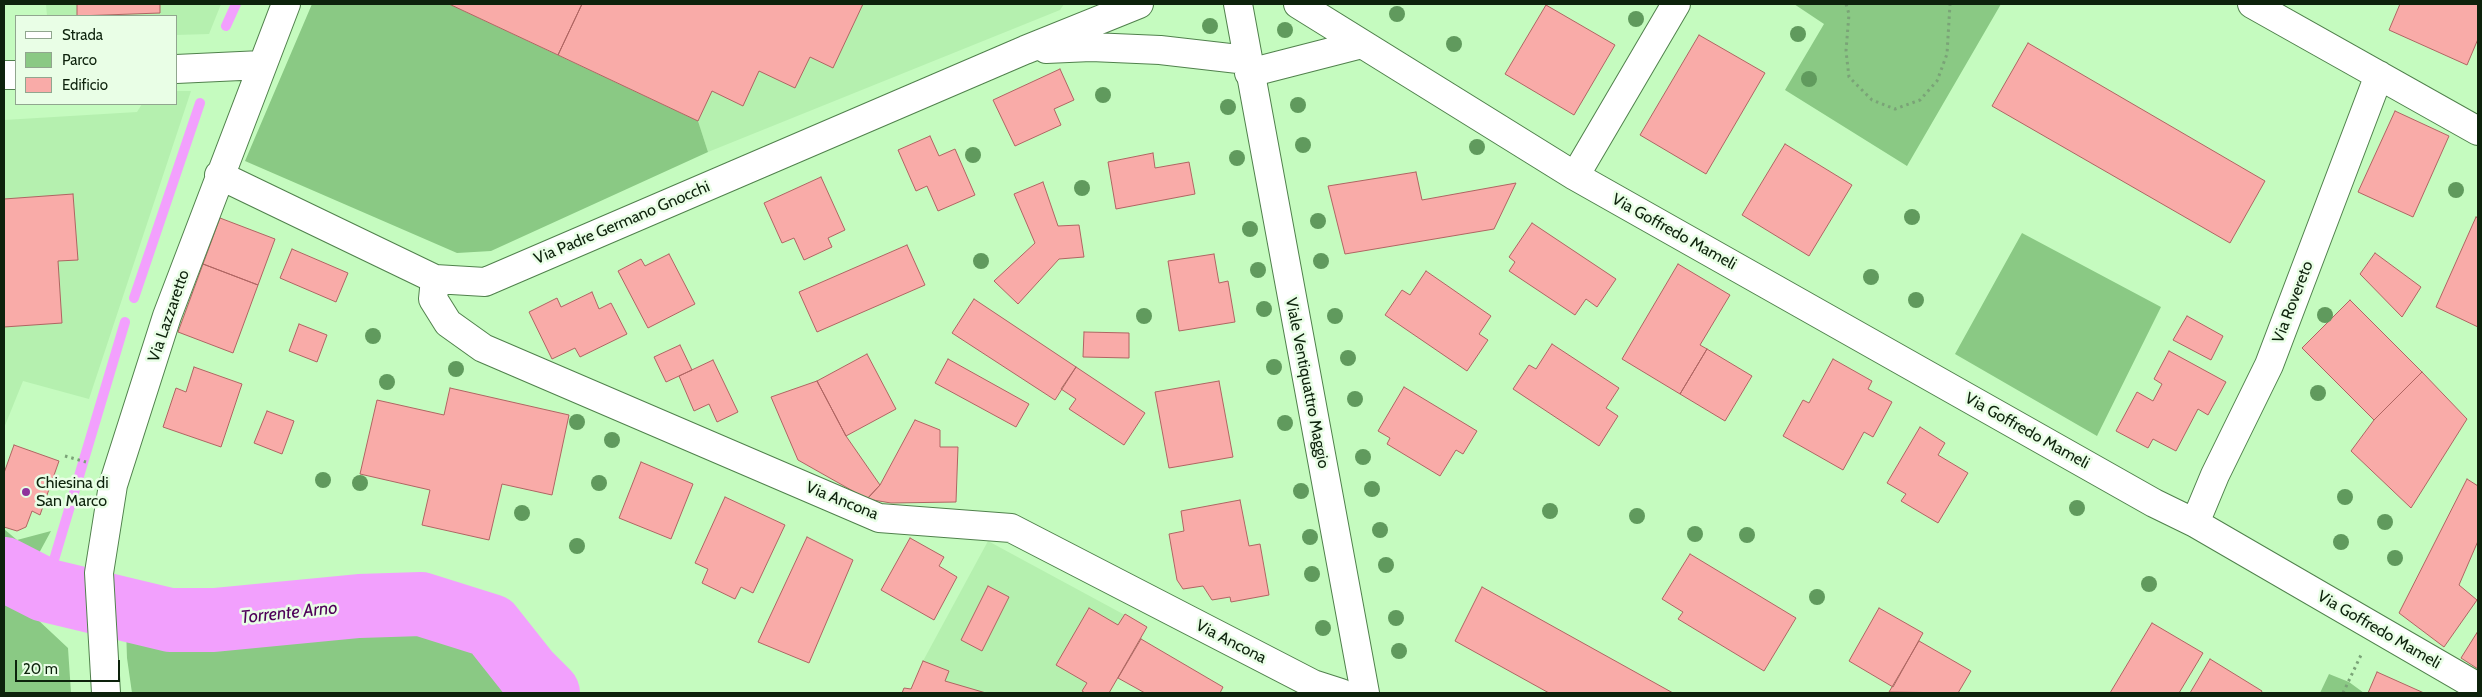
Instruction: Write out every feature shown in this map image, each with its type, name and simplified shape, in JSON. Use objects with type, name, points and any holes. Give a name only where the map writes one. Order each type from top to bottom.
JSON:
[{"type":"street","name":"Via Lazzaretto","points":[[106,693],[99,573],[113,485],[167,316],[286,4]]},
{"type":"street","name":"Via Padre Germano Gnocchi","points":[[219,176],[435,279],[485,282],[1025,50],[1139,4]]},
{"type":"street","name":"Viale Ventiquattro Maggio","points":[[1238,4],[1248,67],[1365,693]]},
{"type":"street","name":"Via Goffredo Mameli","points":[[1298,4],[1574,176],[2154,503],[2195,523],[2478,687]]},
{"type":"street","points":[[1574,176],[1676,4]]},
{"type":"street","points":[[2252,4],[2478,131]]},
{"type":"street","points":[[1248,67],[1362,44]]},
{"type":"street","name":"Via Padre Germano Gnocchi","points":[[1025,50],[1091,47],[1160,50],[1248,67]]},
{"type":"street","points":[[178,68],[262,65]]},
{"type":"street","name":"Via Rovereto","points":[[2195,523],[2215,475],[2269,365],[2379,75]]},
{"type":"street","name":"Via Ancona","points":[[435,279],[433,299],[448,323],[483,348],[879,518],[1011,528],[1313,684],[1341,693]]},
{"type":"path","points":[[1846,4],[1849,14],[1846,51],[1849,77],[1872,100],[1895,109],[1920,100],[1937,81],[1947,54],[1950,4]]},
{"type":"path","points":[[65,456],[76,460]]},
{"type":"path","points":[[2343,693],[2375,627]]},
{"type":"shaded area","points":[[46,4],[221,4],[209,34],[178,35],[178,15],[47,15]]},
{"type":"shaded area","points":[[449,4],[1064,4],[1060,10],[708,152],[698,121]]},
{"type":"shaded area","points":[[178,91],[191,91],[89,399],[23,381],[4,428],[4,120],[137,112],[141,105],[178,105]]},
{"type":"shaded area","points":[[988,541],[1147,627],[1109,693],[902,693],[904,688],[911,689],[923,661]]},
{"type":"green space","points":[[312,4],[449,4],[698,121],[708,152],[491,251],[457,253],[245,161]]},
{"type":"green space","points":[[1794,4],[2001,4],[1907,166],[1785,90],[1824,24]]},
{"type":"green space","points":[[2022,233],[2161,307],[2097,436],[1955,354]]},
{"type":"green space","points":[[4,529],[17,540],[51,531],[38,555],[4,545]]},
{"type":"green space","points":[[4,597],[21,604],[68,648],[71,693],[4,693]]},
{"type":"green space","points":[[359,614],[410,615],[476,635],[536,693],[132,693],[127,658],[126,628],[227,633]]},
{"type":"green space","points":[[2329,674],[2349,682],[2364,693],[2320,693]]},
{"type":"building","points":[[77,4],[160,4],[160,13],[77,15]]},
{"type":"building","points":[[449,4],[582,4],[558,55]]},
{"type":"building","points":[[582,4],[863,4],[833,68],[810,57],[795,88],[759,71],[743,106],[712,91],[698,121],[558,55]]},
{"type":"building","points":[[2400,4],[2478,4],[2478,39],[2467,65],[2389,30]]},
{"type":"building","points":[[1546,5],[1615,45],[1574,115],[1505,74]]},
{"type":"building","points":[[1699,35],[1765,73],[1706,174],[1640,135]]},
{"type":"building","points":[[2028,43],[2265,181],[2230,243],[1992,106]]},
{"type":"building","points":[[1060,69],[1074,100],[1054,109],[1061,125],[1015,146],[993,100]]},
{"type":"building","points":[[2395,111],[2449,136],[2413,217],[2358,192]]},
{"type":"building","points":[[930,136],[939,156],[955,149],[975,195],[938,211],[927,186],[916,191],[898,150]]},
{"type":"building","points":[[1785,144],[1852,185],[1809,256],[1742,215]]},
{"type":"building","points":[[1153,153],[1155,168],[1189,162],[1195,194],[1116,209],[1108,162]]},
{"type":"building","points":[[1416,172],[1422,200],[1516,183],[1494,229],[1345,254],[1328,186]]},
{"type":"building","points":[[821,177],[845,230],[828,238],[832,247],[804,260],[794,238],[782,243],[764,203]]},
{"type":"building","points":[[1043,182],[1058,226],[1079,225],[1084,257],[1059,259],[1018,304],[994,281],[1035,243],[1014,194]]},
{"type":"building","points":[[73,194],[78,260],[58,261],[62,323],[4,327],[4,199]]},
{"type":"building","points":[[2476,217],[2478,218],[2478,327],[2436,307]]},
{"type":"building","points":[[220,218],[275,239],[258,285],[203,264]]},
{"type":"building","points":[[1532,223],[1616,279],[1597,307],[1586,299],[1575,315],[1509,271],[1515,262],[1509,257]]},
{"type":"building","points":[[907,245],[925,285],[817,332],[799,292]]},
{"type":"building","points":[[292,249],[348,273],[336,302],[280,278]]},
{"type":"building","points":[[2375,253],[2421,287],[2402,317],[2360,274]]},
{"type":"building","points":[[669,254],[695,304],[648,328],[618,271],[641,259],[645,266]]},
{"type":"building","points":[[1214,254],[1219,283],[1228,281],[1235,322],[1179,331],[1168,261]]},
{"type":"building","points":[[203,264],[258,285],[233,353],[178,332]]},
{"type":"building","points":[[1678,264],[1730,295],[1700,345],[1707,349],[1680,394],[1622,359]]},
{"type":"building","points":[[1426,271],[1491,316],[1479,334],[1488,340],[1467,371],[1385,315],[1402,290],[1410,295]]},
{"type":"building","points":[[592,292],[599,309],[611,303],[627,334],[580,357],[575,348],[552,359],[529,312],[557,298],[561,307]]},
{"type":"building","points":[[974,299],[1076,367],[1055,400],[952,333]]},
{"type":"building","points":[[2350,300],[2422,372],[2374,420],[2302,348]]},
{"type":"building","points":[[2187,316],[2223,336],[2211,360],[2173,340]]},
{"type":"building","points":[[299,324],[327,335],[317,362],[289,351]]},
{"type":"building","points":[[1084,332],[1129,333],[1129,358],[1083,357]]},
{"type":"building","points":[[1552,344],[1619,388],[1606,408],[1618,416],[1599,446],[1513,389],[1529,365],[1536,369]]},
{"type":"building","points":[[680,345],[692,370],[666,382],[654,357]]},
{"type":"building","points":[[1707,349],[1752,376],[1725,421],[1680,394]]},
{"type":"building","points":[[2169,351],[2226,382],[2208,415],[2198,409],[2176,451],[2153,439],[2148,448],[2116,431],[2137,392],[2153,401],[2162,384],[2154,379]]},
{"type":"building","points":[[867,354],[896,409],[846,436],[817,381]]},
{"type":"building","points":[[948,359],[1029,404],[1016,427],[935,383]]},
{"type":"building","points":[[1833,359],[1872,381],[1868,389],[1892,402],[1873,437],[1864,432],[1843,470],[1783,436],[1803,400],[1809,403]]},
{"type":"building","points":[[713,360],[738,412],[717,422],[709,404],[694,411],[679,376]]},
{"type":"building","points":[[194,367],[242,384],[221,447],[163,427],[176,388],[186,392]]},
{"type":"building","points":[[1076,367],[1145,413],[1124,445],[1069,409],[1076,399],[1061,389]]},
{"type":"building","points":[[2422,372],[2467,419],[2411,508],[2351,451],[2374,420]]},
{"type":"building","points":[[817,381],[846,436],[880,485],[867,499],[798,460],[771,397]]},
{"type":"building","points":[[1219,381],[1233,457],[1169,468],[1155,392]]},
{"type":"building","points":[[1404,387],[1477,431],[1463,454],[1456,450],[1440,476],[1387,444],[1390,438],[1378,431]]},
{"type":"building","points":[[450,388],[569,415],[552,495],[502,484],[489,540],[422,525],[430,490],[360,474],[377,400],[444,415]]},
{"type":"building","points":[[267,411],[294,421],[282,454],[254,443]]},
{"type":"building","points":[[915,420],[940,430],[940,447],[958,447],[956,502],[891,503],[867,499],[880,485]]},
{"type":"building","points":[[1920,427],[1945,443],[1938,455],[1968,473],[1938,523],[1901,501],[1906,494],[1887,483]]},
{"type":"building","name":"Chiesina di San Marco","points":[[14,445],[59,461],[40,515],[32,511],[26,527],[17,531],[4,527],[4,473]]},
{"type":"building","points":[[641,462],[693,484],[671,539],[619,518]]},
{"type":"building","points":[[2467,479],[2478,486],[2478,541],[2459,585],[2477,600],[2444,647],[2399,613]]},
{"type":"building","points":[[725,497],[785,525],[753,593],[741,587],[735,599],[702,583],[708,569],[695,563]]},
{"type":"building","points":[[1240,500],[1249,546],[1260,544],[1269,595],[1231,602],[1230,597],[1212,600],[1203,586],[1183,589],[1177,580],[1169,534],[1184,531],[1181,511]]},
{"type":"building","points":[[807,537],[853,560],[809,663],[758,642]]},
{"type":"building","points":[[910,538],[944,557],[939,566],[957,577],[934,620],[881,590]]},
{"type":"building","points":[[1690,554],[1796,618],[1764,671],[1678,619],[1683,612],[1662,599]]},
{"type":"building","points":[[988,586],[1009,597],[982,651],[961,640]]},
{"type":"building","points":[[1482,587],[1673,693],[1549,693],[1455,641]]},
{"type":"building","points":[[1089,608],[1118,625],[1125,614],[1147,627],[1109,693],[1085,693],[1082,691],[1087,683],[1056,665]]},
{"type":"building","points":[[1879,608],[1923,633],[1893,687],[1849,661]]},
{"type":"building","points":[[2152,623],[2203,653],[2179,693],[2110,693]]},
{"type":"building","points":[[2478,631],[2478,669],[2461,658]]},
{"type":"building","points":[[1141,639],[1223,687],[1220,693],[1145,693],[1118,678]]},
{"type":"building","points":[[1919,641],[1971,671],[1958,693],[1889,692]]},
{"type":"building","points":[[2210,659],[2262,691],[2261,693],[2190,693]]},
{"type":"building","points":[[923,661],[949,671],[945,681],[986,693],[902,693],[904,688],[911,689]]},
{"type":"building","points":[[2377,672],[2424,693],[2368,693]]},
{"type":"waterway","points":[[226,26],[236,4]]},
{"type":"waterway","points":[[134,298],[200,103]]},
{"type":"waterway","points":[[45,590],[125,322]]},
{"type":"waterway","name":"Torrente Arno","points":[[4,569],[45,590],[170,620],[214,620],[359,606],[421,604],[491,626],[529,674],[548,693]]},
{"type":"place","name":"Chiesina di San Marco","points":[[26,492]]}]
